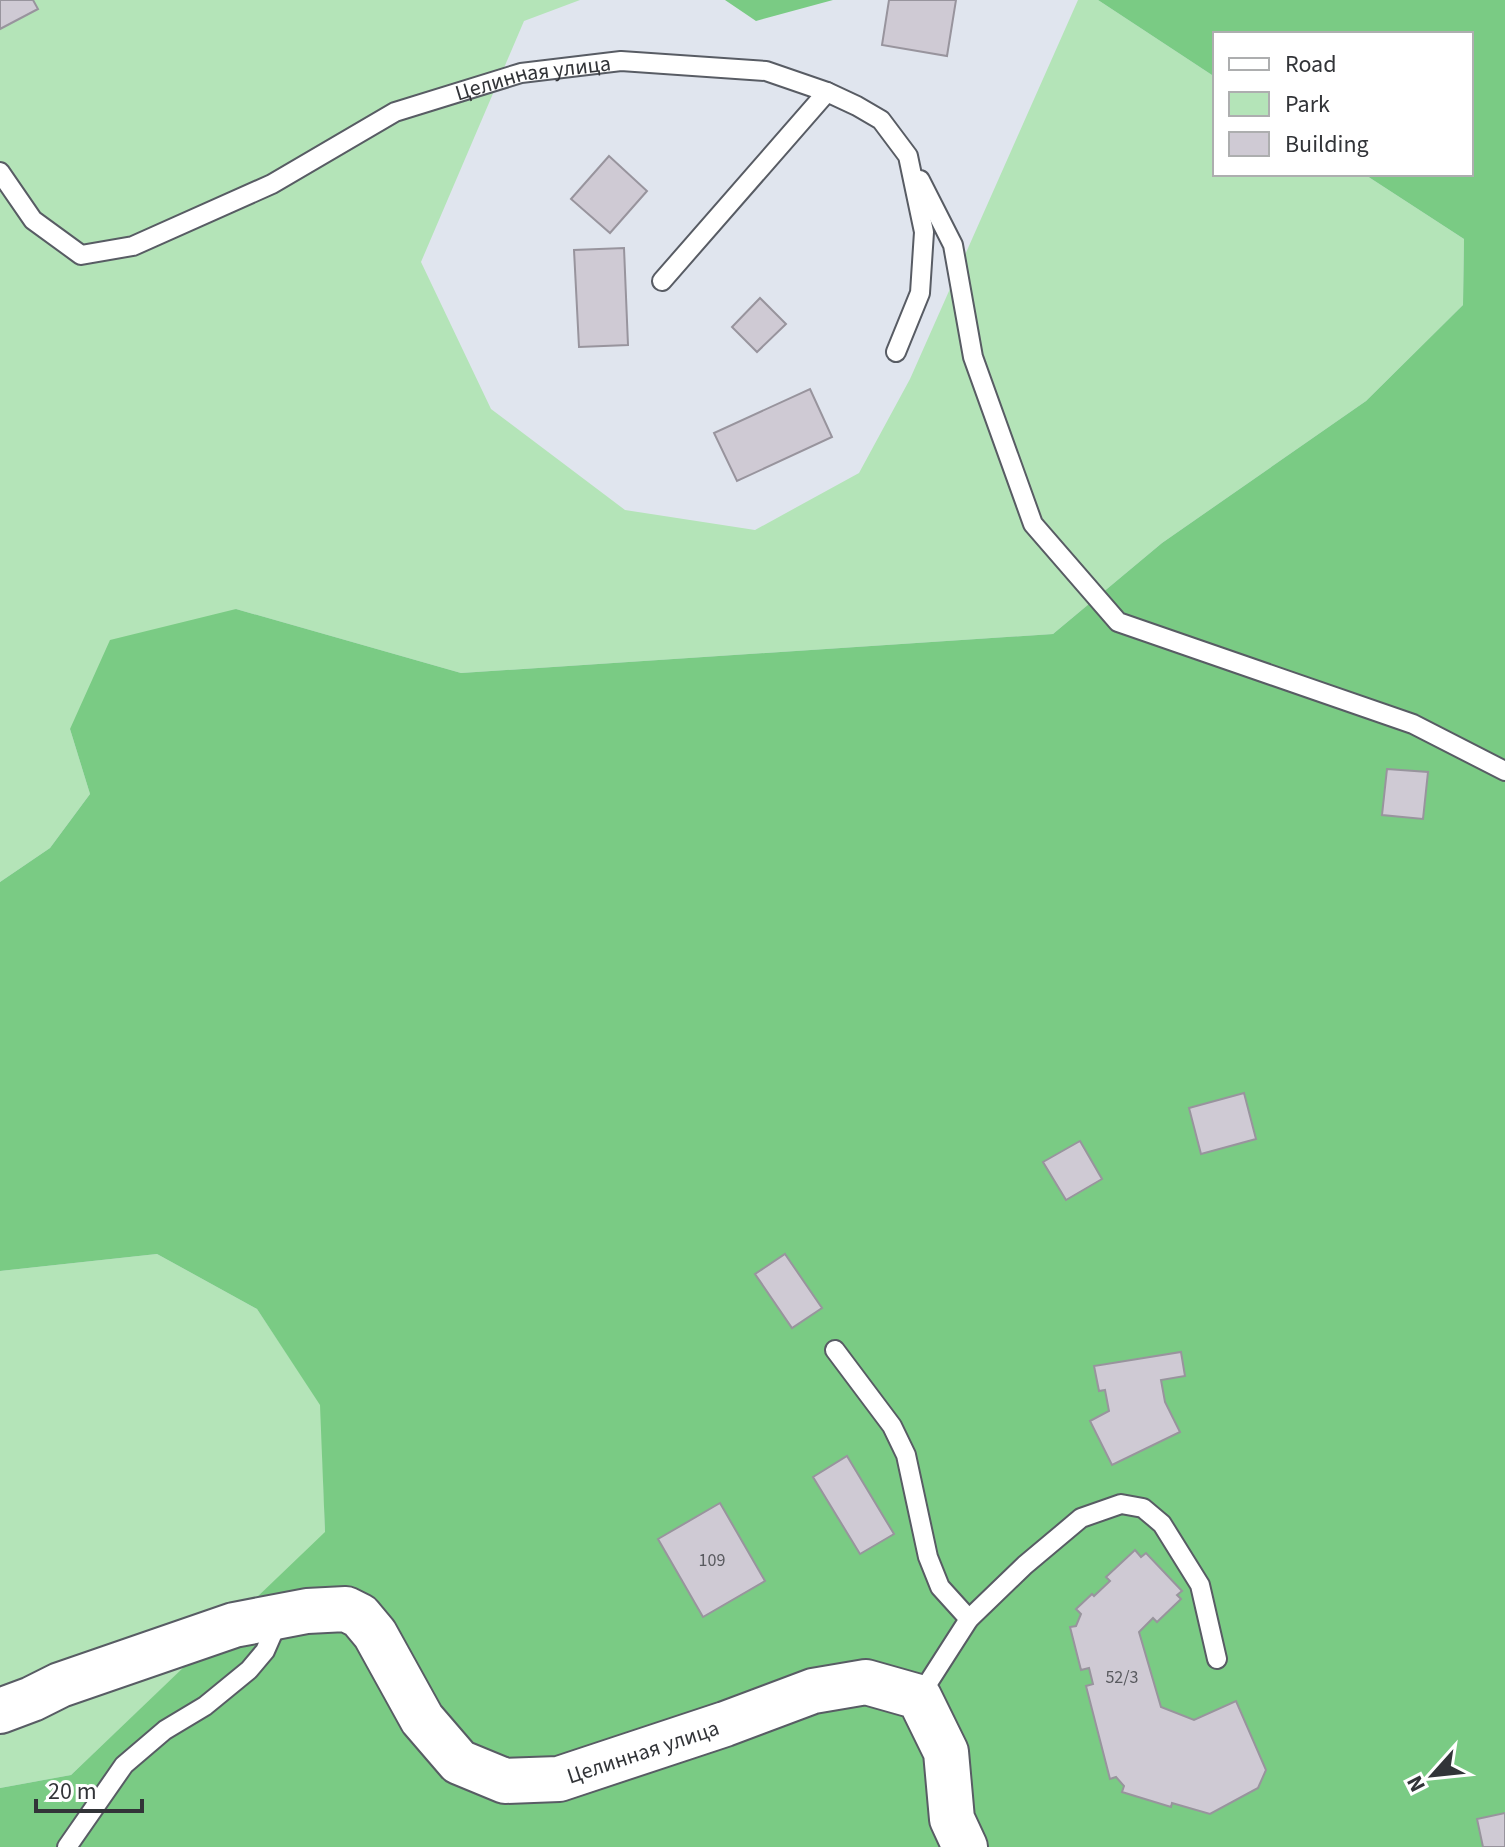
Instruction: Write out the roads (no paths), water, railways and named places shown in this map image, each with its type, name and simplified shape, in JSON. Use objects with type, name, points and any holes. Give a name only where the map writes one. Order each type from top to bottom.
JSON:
[{"type":"street","name":"Целинная улица","points":[[0,1711],[60,1685],[221,1629],[281,1615],[346,1609],[360,1616],[375,1634],[422,1719],[459,1762],[505,1781],[559,1779],[813,1691],[866,1682],[919,1697]]},
{"type":"street","points":[[919,1697],[946,1752],[952,1819],[965,1847]]},
{"type":"lane","name":"Целинная улица","points":[[0,172],[33,220],[81,255],[133,246],[272,184],[395,112],[521,73],[621,61],[766,71],[827,92],[881,120],[908,156],[924,232],[920,293],[896,352]]},
{"type":"lane","points":[[662,281],[827,92]]},
{"type":"lane","points":[[908,156],[953,245],[973,357],[1033,524],[1118,622],[1413,724],[1505,771]]},
{"type":"lane","points":[[835,1350],[892,1426],[906,1455],[928,1557],[940,1587],[969,1619]]},
{"type":"lane","points":[[919,1697],[969,1619],[1025,1565],[1081,1518],[1121,1504],[1143,1508],[1162,1524],[1200,1585],[1217,1659]]},
{"type":"lane","points":[[67,1847],[124,1765],[165,1730],[205,1706],[249,1670],[265,1651],[281,1615]]}]
